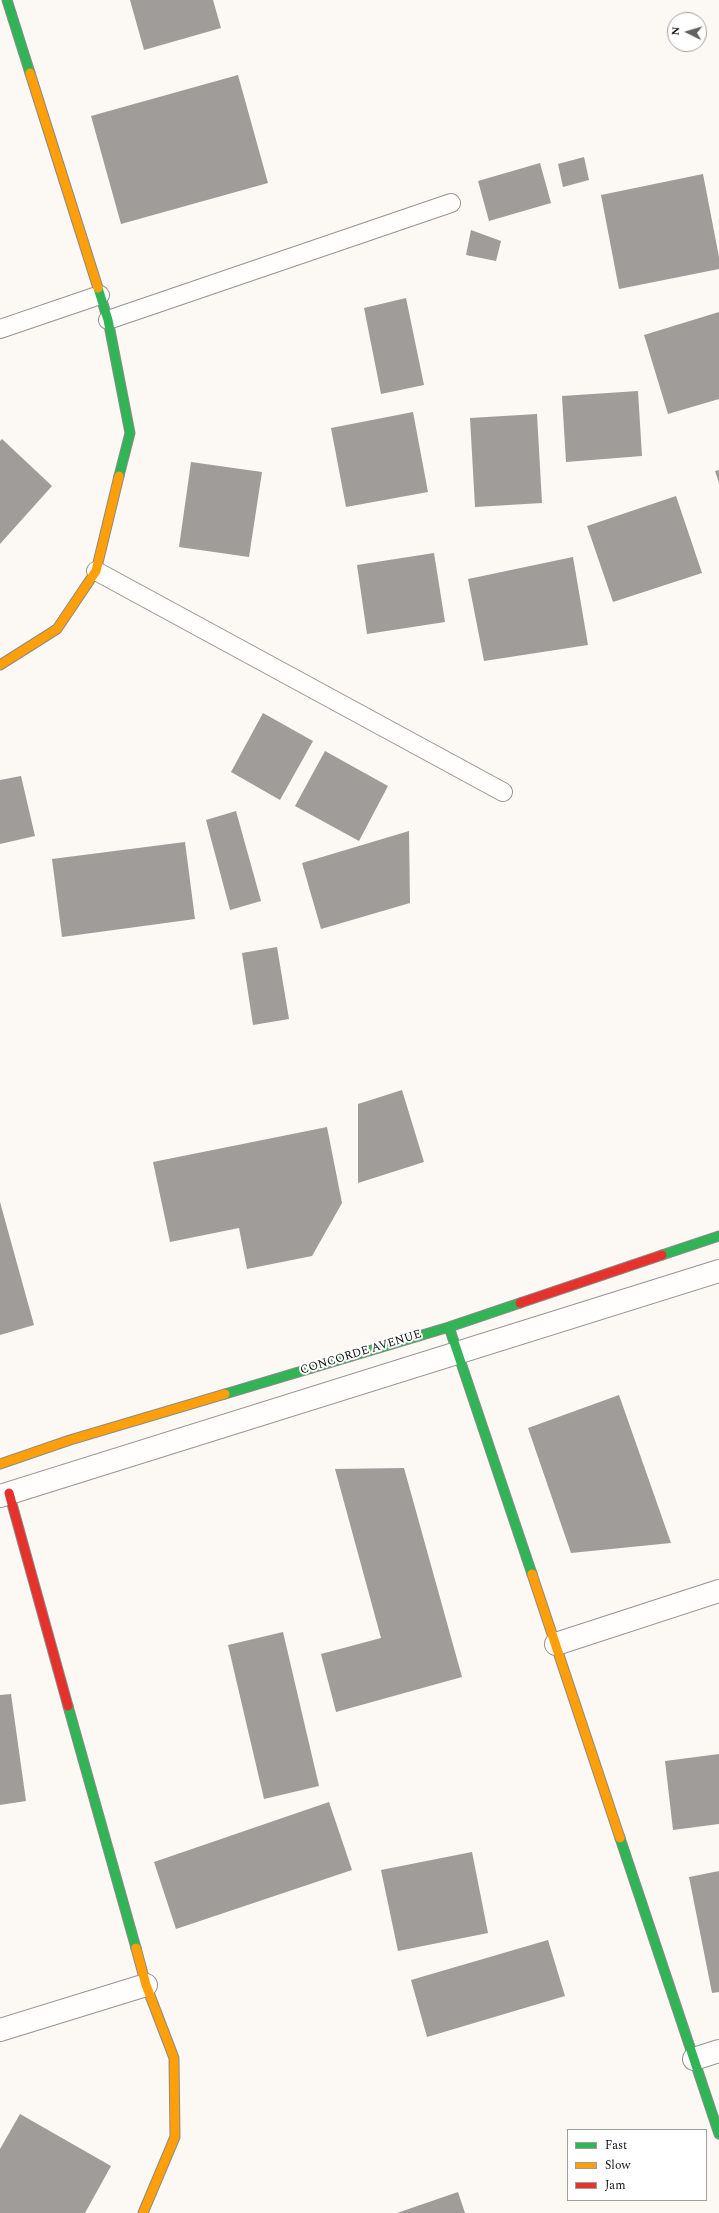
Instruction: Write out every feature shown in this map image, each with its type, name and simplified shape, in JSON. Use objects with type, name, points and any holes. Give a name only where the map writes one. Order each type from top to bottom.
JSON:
[{"type":"street","points":[[0,665],[57,629],[96,571],[130,433],[108,320],[7,0]]},
{"type":"street","name":"CONCORDE AVENUE","points":[[0,1464],[70,1440],[449,1326],[719,1236]]},
{"type":"street","points":[[143,2213],[175,2137],[174,2058],[146,1985],[4,1494],[719,1271]]},
{"type":"street","points":[[449,1326],[719,2134]]},
{"type":"street","points":[[556,1644],[719,1590]]},
{"type":"street","points":[[0,2030],[146,1985]]},
{"type":"street","points":[[694,2060],[719,2050]]},
{"type":"lane","points":[[108,320],[451,203]]},
{"type":"lane","points":[[0,329],[100,296]]},
{"type":"lane","points":[[96,571],[503,792]]},
{"type":"building","points":[[130,0],[213,0],[221,28],[144,50]]},
{"type":"building","points":[[238,75],[268,183],[121,224],[91,116]]},
{"type":"building","points":[[584,157],[589,180],[563,187],[558,164]]},
{"type":"building","points":[[540,163],[551,203],[489,221],[478,181]]},
{"type":"building","points":[[703,174],[719,257],[719,269],[619,289],[601,195]]},
{"type":"building","points":[[471,230],[501,241],[496,261],[466,255]]},
{"type":"building","points":[[406,298],[424,385],[381,394],[364,308]]},
{"type":"building","points":[[719,312],[719,399],[668,414],[644,335]]},
{"type":"building","points":[[638,391],[642,456],[566,462],[562,396]]},
{"type":"building","points":[[413,412],[428,492],[346,507],[331,428]]},
{"type":"building","points":[[537,414],[542,503],[475,507],[470,418]]},
{"type":"building","points":[[2,439],[52,486],[0,544],[0,441]]},
{"type":"building","points":[[191,462],[262,472],[249,557],[179,547]]},
{"type":"building","points":[[719,470],[719,483],[715,471]]},
{"type":"building","points":[[676,496],[702,573],[613,602],[587,526]]},
{"type":"building","points":[[434,553],[445,622],[367,634],[357,565]]},
{"type":"building","points":[[573,557],[588,645],[484,661],[468,579]]},
{"type":"building","points":[[263,713],[313,741],[280,800],[231,772]]},
{"type":"building","points":[[325,751],[388,786],[359,841],[295,806]]},
{"type":"building","points":[[21,776],[35,836],[0,844],[0,780]]},
{"type":"building","points":[[236,811],[261,901],[230,910],[206,820]]},
{"type":"building","points":[[409,831],[410,903],[321,929],[302,863]]},
{"type":"building","points":[[185,842],[195,919],[62,937],[52,859]]},
{"type":"building","points":[[277,947],[289,1019],[253,1025],[242,953]]},
{"type":"building","points":[[402,1090],[424,1162],[358,1183],[358,1104]]},
{"type":"building","points":[[327,1127],[342,1203],[312,1256],[247,1269],[239,1228],[170,1242],[153,1162]]},
{"type":"building","points":[[0,1202],[34,1325],[0,1335]]},
{"type":"building","points":[[619,1395],[671,1543],[571,1553],[528,1428]]},
{"type":"building","points":[[404,1468],[462,1677],[336,1712],[321,1654],[381,1638],[335,1469]]},
{"type":"building","points":[[283,1632],[319,1786],[264,1799],[228,1645]]},
{"type":"building","points":[[11,1694],[26,1801],[0,1805],[0,1695]]},
{"type":"building","points":[[719,1754],[719,1824],[673,1830],[665,1761]]},
{"type":"building","points":[[329,1802],[352,1870],[176,1929],[154,1862]]},
{"type":"building","points":[[472,1852],[488,1933],[398,1951],[381,1870]]},
{"type":"building","points":[[719,1871],[719,1992],[712,1993],[689,1877]]},
{"type":"building","points":[[548,1940],[565,1996],[427,2037],[411,1980]]},
{"type":"building","points":[[20,2114],[111,2166],[85,2213],[0,2213],[0,2149]]},
{"type":"building","points":[[458,2192],[465,2213],[397,2213]]},
{"type":"traffic: fast","points":[[7,0],[30,73]]},
{"type":"traffic: fast","points":[[98,288],[108,320],[130,433],[119,476]]},
{"type":"traffic: fast","points":[[662,1255],[719,1236]]},
{"type":"traffic: fast","points":[[225,1394],[449,1327],[520,1303]]},
{"type":"traffic: fast","points":[[449,1327],[532,1574]]},
{"type":"traffic: fast","points":[[68,1706],[136,1948]]},
{"type":"traffic: fast","points":[[620,1838],[719,2134]]},
{"type":"traffic: slow","points":[[30,73],[98,288]]},
{"type":"traffic: slow","points":[[0,665],[57,629],[96,571],[119,476]]},
{"type":"traffic: slow","points":[[0,1464],[70,1440],[225,1394]]},
{"type":"traffic: slow","points":[[532,1574],[620,1838]]},
{"type":"traffic: slow","points":[[136,1948],[146,1985],[174,2058],[175,2137],[143,2213]]},
{"type":"traffic: jam","points":[[520,1303],[662,1255]]},
{"type":"traffic: jam","points":[[9,1493],[68,1706]]}]
